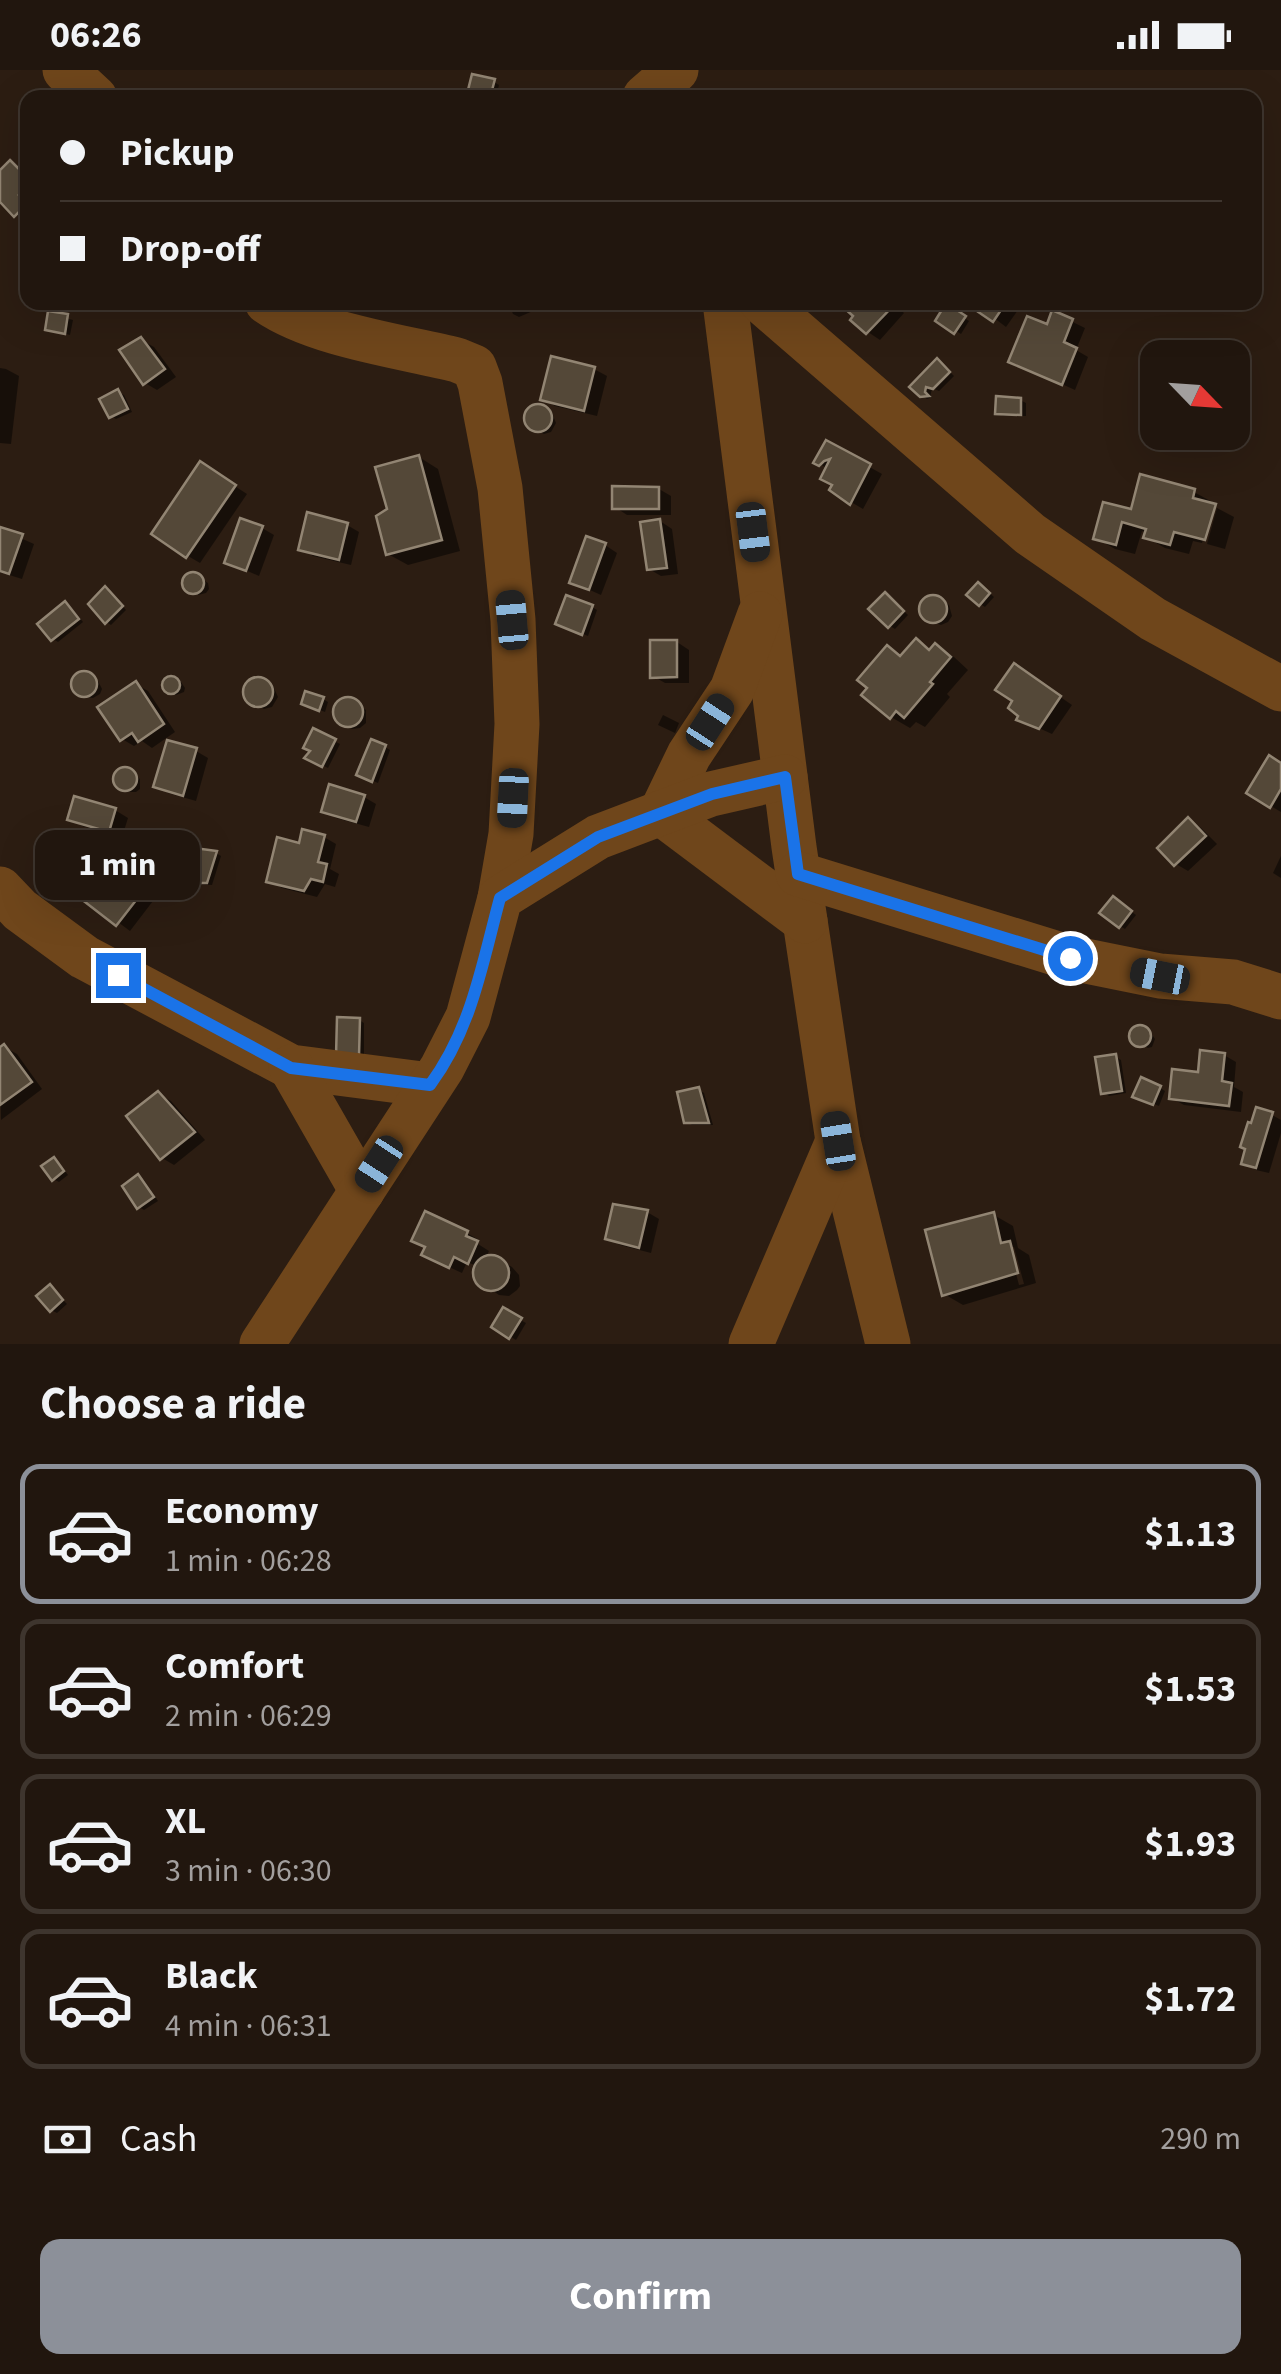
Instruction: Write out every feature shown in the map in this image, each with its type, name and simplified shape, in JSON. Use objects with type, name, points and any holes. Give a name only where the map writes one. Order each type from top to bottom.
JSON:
[{"type":"street","points":[[64,70],[85,90]]},
{"type":"street","points":[[624,70],[640,90]]},
{"type":"street","points":[[653,90],[676,70]]},
{"type":"street","points":[[262,1344],[442,1068],[468,1017],[500,898],[511,834],[517,724],[500,488],[474,367],[325,328],[278,310]]},
{"type":"street","points":[[725,310],[798,874],[838,1141],[888,1344]]},
{"type":"street","points":[[771,310],[1030,534],[1153,619],[1281,689]]},
{"type":"street","points":[[661,813],[689,755],[732,690],[762,608]]},
{"type":"street","points":[[500,898],[598,837],[712,794],[785,777]]},
{"type":"street","points":[[661,813],[805,921]]},
{"type":"street","points":[[798,874],[1070,958],[1160,976],[1233,982],[1281,997]]},
{"type":"street","points":[[7,904],[84,956],[291,1068],[430,1085]]},
{"type":"street","points":[[291,1068],[362,1190]]},
{"type":"street","points":[[751,1344],[838,1141]]},
{"type":"building","points":[[472,74],[495,79],[492,90],[468,90]]},
{"type":"building","points":[[10,160],[20,170],[20,211],[14,217],[0,202],[0,170]]},
{"type":"building","points":[[846,310],[889,310],[866,334],[850,320],[853,316]]},
{"type":"building","points":[[942,310],[957,310],[966,316],[954,334],[935,321]]},
{"type":"building","points":[[975,310],[1001,310],[993,322]]},
{"type":"building","points":[[1052,310],[1073,319],[1064,342],[1077,348],[1062,385],[1008,362],[1027,316],[1047,324]]},
{"type":"building","points":[[48,311],[68,314],[65,334],[45,330]]},
{"type":"building","points":[[141,337],[165,369],[143,385],[119,350]]},
{"type":"building","points":[[551,356],[595,367],[584,411],[540,400]]},
{"type":"building","points":[[937,358],[950,372],[933,389],[926,387],[929,396],[920,397],[909,387]]},
{"type":"building","points":[[118,389],[128,409],[109,418],[99,399]]},
{"type":"building","points":[[996,396],[1021,398],[1021,415],[995,414]]},
{"type":"building","points":[[538,404],[548,408],[552,418],[548,428],[538,432],[528,428],[524,418],[528,408]]},
{"type":"building","points":[[826,440],[871,464],[850,505],[829,490],[832,485],[820,479],[830,459],[819,466],[813,463]]},
{"type":"building","points":[[419,455],[442,540],[386,555],[376,516],[387,509],[375,467]]},
{"type":"building","points":[[200,461],[236,485],[186,558],[151,534]]},
{"type":"building","points":[[1140,474],[1195,489],[1193,498],[1216,504],[1205,540],[1174,532],[1170,545],[1143,538],[1146,529],[1122,522],[1116,545],[1093,539],[1103,502],[1131,509]]},
{"type":"building","points":[[612,486],[659,487],[659,509],[612,509]]},
{"type":"building","points":[[307,512],[348,523],[339,560],[298,550]]},
{"type":"building","points":[[240,518],[263,526],[246,571],[224,563]]},
{"type":"building","points":[[660,519],[667,568],[647,570],[640,522]]},
{"type":"building","points":[[0,527],[23,534],[9,574],[0,571]]},
{"type":"building","points":[[586,536],[606,543],[589,590],[569,583]]},
{"type":"building","points":[[193,572],[201,575],[201,591],[193,594],[185,591],[182,583],[185,575]]},
{"type":"building","points":[[978,582],[990,593],[979,606],[966,595]]},
{"type":"building","points":[[105,586],[123,606],[105,624],[88,604]]},
{"type":"building","points":[[885,592],[904,611],[888,628],[868,609]]},
{"type":"building","points":[[566,595],[593,605],[582,635],[555,624]]},
{"type":"building","points":[[933,595],[943,599],[947,609],[943,619],[933,623],[923,619],[919,609],[923,599]]},
{"type":"building","points":[[65,601],[79,619],[51,641],[37,624]]},
{"type":"building","points":[[916,638],[929,650],[935,643],[951,657],[904,718],[896,711],[890,719],[861,695],[867,688],[857,680],[887,645],[900,656]]},
{"type":"building","points":[[650,640],[677,640],[677,677],[650,678]]},
{"type":"building","points":[[1014,663],[1061,696],[1039,729],[1016,720],[1018,716],[1008,708],[1012,701],[995,690]]},
{"type":"building","points":[[84,671],[93,675],[97,684],[93,693],[84,697],[75,693],[71,684],[75,675]]},
{"type":"building","points":[[171,676],[178,678],[178,692],[171,694],[164,692],[162,685],[164,678]]},
{"type":"building","points":[[258,677],[269,681],[273,692],[269,703],[258,707],[247,703],[243,692],[247,681]]},
{"type":"building","points":[[136,681],[164,724],[138,742],[132,733],[120,741],[97,707]]},
{"type":"building","points":[[305,691],[324,697],[319,711],[301,704]]},
{"type":"building","points":[[348,697],[359,701],[363,712],[359,723],[348,727],[337,723],[333,712],[337,701]]},
{"type":"building","points":[[313,728],[336,739],[322,767],[304,758],[310,751],[303,748]]},
{"type":"building","points":[[371,739],[386,745],[372,782],[356,775]]},
{"type":"building","points":[[167,740],[197,748],[183,796],[153,787]]},
{"type":"building","points":[[1269,755],[1281,763],[1281,789],[1270,808],[1246,793]]},
{"type":"building","points":[[125,767],[134,770],[134,788],[125,791],[116,788],[113,779],[116,770]]},
{"type":"building","points":[[329,784],[365,795],[356,822],[321,812]]},
{"type":"building","points":[[74,796],[116,808],[109,832],[67,820]]},
{"type":"building","points":[[1188,817],[1206,836],[1174,866],[1157,848]]},
{"type":"building","points":[[302,829],[325,835],[318,862],[327,864],[323,882],[311,879],[304,891],[266,882],[277,837],[299,843]]},
{"type":"building","points":[[118,840],[158,872],[116,926],[76,895]]},
{"type":"building","points":[[52,847],[73,872],[67,877],[72,882],[56,896],[40,879],[46,874],[35,862]]},
{"type":"building","points":[[194,848],[217,851],[207,883],[184,883]]},
{"type":"building","points":[[1113,896],[1132,911],[1119,928],[1099,913]]},
{"type":"building","points":[[337,1017],[360,1018],[359,1056],[336,1056]]},
{"type":"building","points":[[1140,1025],[1148,1028],[1148,1044],[1140,1047],[1132,1044],[1129,1036],[1132,1028]]},
{"type":"building","points":[[4,1044],[32,1082],[0,1105],[0,1047]]},
{"type":"building","points":[[1200,1050],[1225,1053],[1222,1081],[1232,1083],[1229,1106],[1169,1099],[1172,1069],[1198,1072]]},
{"type":"building","points":[[1116,1054],[1122,1091],[1101,1094],[1095,1057]]},
{"type":"building","points":[[1141,1077],[1161,1086],[1153,1105],[1132,1097]]},
{"type":"building","points":[[699,1087],[709,1123],[684,1123],[677,1092]]},
{"type":"building","points":[[158,1091],[195,1132],[160,1160],[126,1116]]},
{"type":"building","points":[[1256,1107],[1273,1112],[1256,1168],[1241,1164],[1245,1149],[1240,1147]]},
{"type":"building","points":[[54,1157],[64,1171],[52,1181],[41,1166]]},
{"type":"building","points":[[138,1174],[154,1197],[137,1209],[122,1186]]},
{"type":"building","points":[[613,1204],[648,1210],[639,1248],[605,1239]]},
{"type":"building","points":[[425,1211],[468,1231],[466,1236],[478,1241],[468,1264],[454,1257],[449,1268],[421,1255],[425,1247],[411,1241]]},
{"type":"building","points":[[994,1212],[1001,1243],[1010,1241],[1018,1273],[942,1296],[925,1230]]},
{"type":"building","points":[[491,1255],[504,1260],[509,1273],[504,1286],[491,1291],[478,1286],[473,1273],[478,1260]]},
{"type":"building","points":[[50,1284],[63,1300],[50,1312],[36,1296]]},
{"type":"building","points":[[503,1307],[522,1318],[509,1339],[491,1327]]},
{"type":"route","points":[[118,975],[291,1068],[430,1085],[468,1017],[500,898],[598,837],[712,794],[785,777],[798,874],[1070,958]]}]
